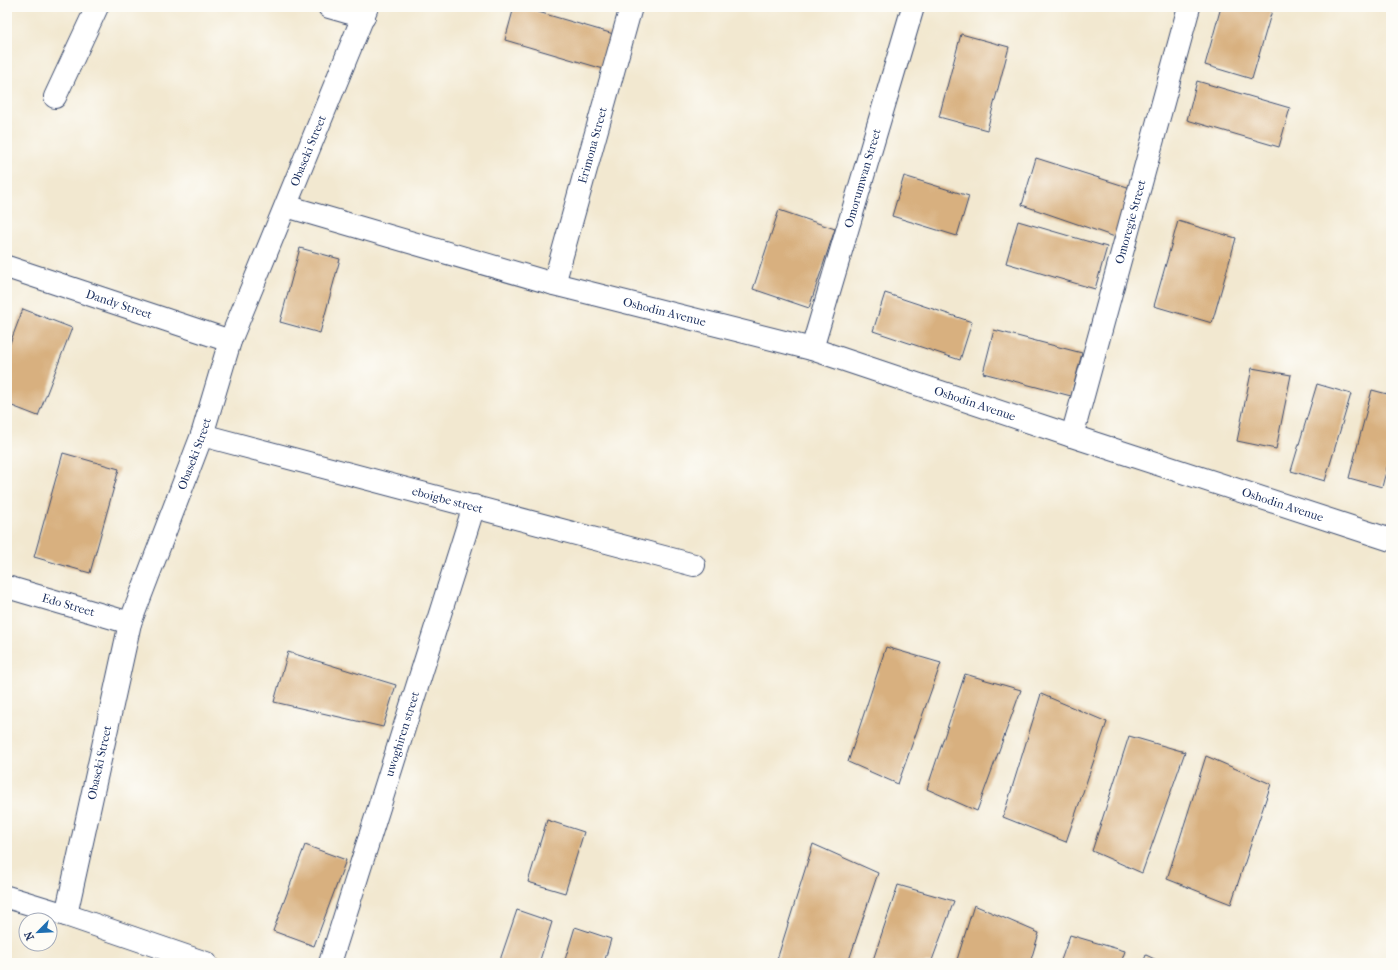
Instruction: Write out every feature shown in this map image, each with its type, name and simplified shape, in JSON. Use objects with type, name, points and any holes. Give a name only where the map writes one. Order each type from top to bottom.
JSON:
[{"type":"street","points":[[55,97],[97,7]]},
{"type":"street","points":[[329,7],[366,12]]},
{"type":"street","name":"Erimona Street","points":[[554,284],[631,7]]},
{"type":"street","name":"Omorumwan Street","points":[[812,349],[913,7]]},
{"type":"street","name":"Omoregie Street","points":[[1072,436],[1189,7]]},
{"type":"street","name":"Obaseki Street","points":[[66,915],[130,622],[202,435],[230,341],[366,12]]},
{"type":"street","name":"Oshodin Avenue","points":[[286,206],[554,284],[812,349],[1391,540]]},
{"type":"street","name":"Dandy Street","points":[[7,267],[230,341]]},
{"type":"street","name":"eboigbe street","points":[[202,435],[694,565]]},
{"type":"street","name":"uwoghiren street","points":[[330,963],[474,506]]},
{"type":"street","name":"Edo Street","points":[[7,586],[130,622]]},
{"type":"street","points":[[7,897],[66,915],[206,963]]},
{"type":"building","points":[[514,7],[521,7],[617,35],[607,70],[505,40]]},
{"type":"building","points":[[1221,7],[1273,7],[1252,79],[1205,65]]},
{"type":"building","points":[[961,34],[1009,47],[987,130],[939,117]]},
{"type":"building","points":[[1197,81],[1290,108],[1279,147],[1187,120]]},
{"type":"building","points":[[1036,158],[1137,190],[1118,238],[1022,205]]},
{"type":"building","points":[[904,176],[969,196],[957,236],[892,216]]},
{"type":"building","points":[[779,210],[835,229],[809,308],[753,289]]},
{"type":"building","points":[[1018,221],[1107,247],[1095,289],[1006,263]]},
{"type":"building","points":[[1178,221],[1236,238],[1212,323],[1154,306]]},
{"type":"building","points":[[300,248],[340,259],[320,333],[280,322]]},
{"type":"building","points":[[885,293],[972,322],[960,360],[873,331]]},
{"type":"building","points":[[23,309],[72,328],[38,416],[7,404],[7,351]]},
{"type":"building","points":[[994,330],[1082,353],[1071,396],[983,373]]},
{"type":"building","points":[[1252,368],[1291,375],[1276,449],[1237,441]]},
{"type":"building","points":[[1317,384],[1351,394],[1325,481],[1291,471]]},
{"type":"building","points":[[1372,390],[1391,395],[1391,452],[1382,487],[1349,478]]},
{"type":"building","points":[[63,453],[119,469],[90,573],[34,557]]},
{"type":"building","points":[[886,647],[941,663],[898,784],[848,762]]},
{"type":"building","points":[[288,652],[396,685],[383,727],[274,702]]},
{"type":"building","points":[[965,674],[1021,690],[977,811],[927,789]]},
{"type":"building","points":[[1041,694],[1107,722],[1066,842],[1003,817]]},
{"type":"building","points":[[1129,736],[1185,752],[1142,873],[1092,851]]},
{"type":"building","points":[[1206,756],[1271,784],[1231,904],[1167,879]]},
{"type":"building","points":[[547,820],[584,832],[565,893],[528,882]]},
{"type":"building","points":[[813,844],[878,873],[848,963],[776,963]]},
{"type":"building","points":[[305,845],[346,860],[314,946],[273,931]]},
{"type":"building","points":[[898,885],[954,901],[931,963],[872,963]]},
{"type":"building","points":[[974,905],[1039,933],[1030,963],[956,963]]},
{"type":"building","points":[[517,910],[552,922],[539,963],[499,963]]},
{"type":"building","points":[[575,927],[611,939],[604,963],[564,963]]},
{"type":"building","points":[[1070,935],[1125,951],[1121,963],[1060,963]]},
{"type":"building","points":[[1146,955],[1163,963],[1143,963]]}]
